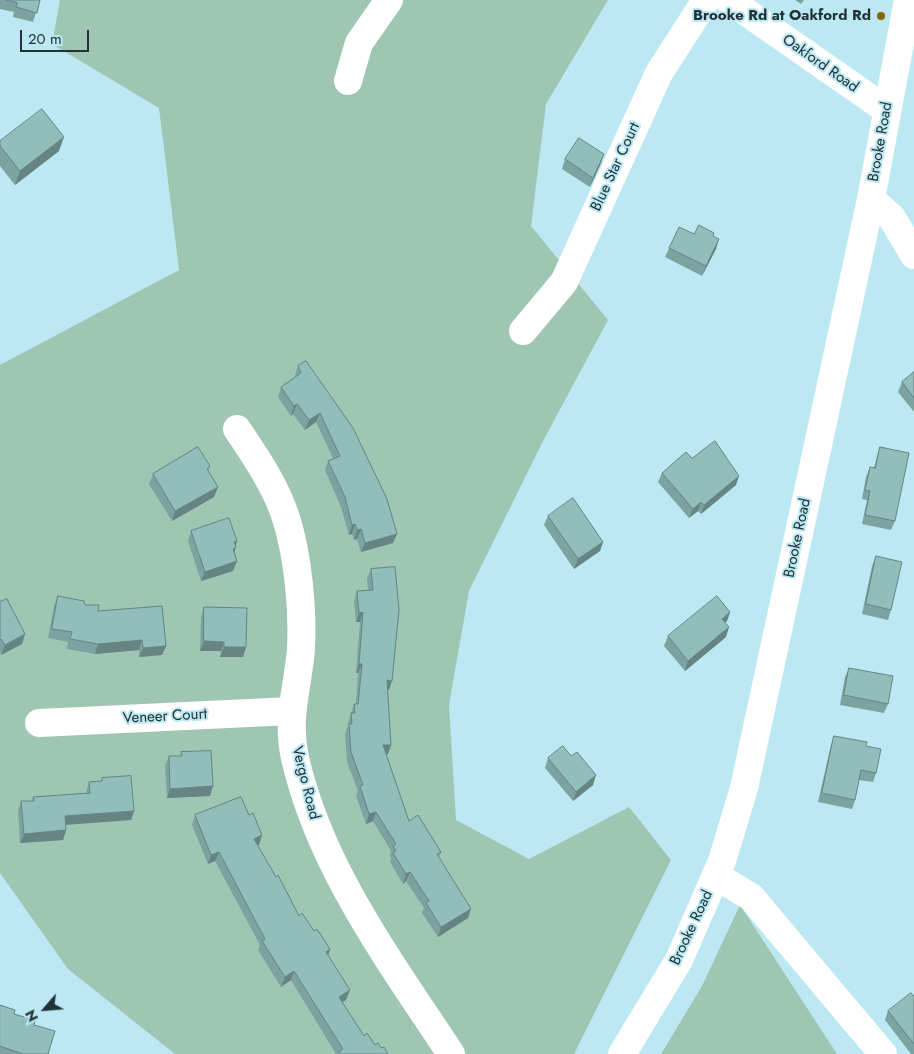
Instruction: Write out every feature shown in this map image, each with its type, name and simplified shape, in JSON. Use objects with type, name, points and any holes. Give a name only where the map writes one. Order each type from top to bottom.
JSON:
[{"type":"street","points":[[348,81],[359,43],[389,0]]},
{"type":"street","name":"Blue Star Court","points":[[523,331],[564,282],[659,73],[706,0]]},
{"type":"street","name":"Oakford Road","points":[[729,0],[887,110]]},
{"type":"street","name":"Brooke Road","points":[[622,1054],[679,960],[716,876],[744,788],[870,199],[908,0]]},
{"type":"street","points":[[870,199],[892,218],[914,255]]},
{"type":"street","name":"Vergo Road","points":[[237,428],[264,471],[286,518],[299,585],[301,649],[291,711],[295,756],[312,819],[344,885],[395,969],[451,1054]]},
{"type":"street","name":"Veneer Court","points":[[38,723],[291,711]]},
{"type":"street","points":[[716,876],[751,897],[883,1054]]},
{"type":"green space","points":[[60,0],[608,0],[546,104],[531,226],[608,320],[542,443],[469,591],[449,705],[456,820],[529,859],[629,807],[671,860],[574,1054],[175,1054],[68,969],[0,873],[0,365],[179,270],[159,108],[52,44]]},
{"type":"green space","points":[[740,905],[837,1054],[661,1054],[702,986]]},
{"type":"building","points":[[6,0],[40,0],[37,13],[16,7],[17,3]]},
{"type":"building","points":[[42,109],[64,137],[20,171],[0,146],[0,141]]},
{"type":"building","points":[[579,138],[604,154],[593,178],[565,159]]},
{"type":"building","points":[[699,225],[714,233],[713,236],[719,239],[706,266],[669,248],[679,227],[694,234]]},
{"type":"building","points":[[306,361],[353,428],[387,499],[397,534],[365,543],[361,529],[357,530],[355,524],[352,525],[345,497],[328,461],[340,456],[320,413],[309,420],[297,404],[294,406],[281,387],[301,373],[298,366]]},
{"type":"building","points":[[914,372],[914,398],[902,382]]},
{"type":"building","points":[[715,441],[739,476],[704,505],[701,502],[693,509],[662,473],[686,452],[692,458]]},
{"type":"building","points":[[198,447],[210,466],[207,469],[218,487],[175,511],[153,474]]},
{"type":"building","points":[[880,447],[909,453],[895,521],[865,515],[870,491],[865,490],[870,467],[875,468]]},
{"type":"building","points":[[573,498],[603,542],[578,559],[548,516]]},
{"type":"building","points":[[229,518],[237,541],[234,542],[236,547],[233,549],[237,561],[205,572],[191,531]]},
{"type":"building","points":[[876,556],[902,562],[891,610],[866,604]]},
{"type":"building","points":[[395,567],[399,610],[392,681],[387,680],[391,745],[383,745],[409,821],[418,815],[441,852],[437,854],[471,909],[441,927],[426,903],[429,901],[410,872],[406,874],[393,853],[396,851],[393,846],[396,844],[376,812],[369,814],[360,786],[363,785],[351,752],[349,724],[352,724],[351,713],[355,713],[354,704],[358,704],[362,664],[359,664],[363,612],[359,613],[357,591],[373,590],[371,569]]},
{"type":"building","points":[[58,596],[84,601],[85,605],[99,605],[98,611],[162,606],[166,646],[143,648],[142,640],[98,644],[70,639],[72,632],[52,629]]},
{"type":"building","points":[[717,596],[730,612],[722,619],[729,627],[688,661],[668,636]]},
{"type":"building","points":[[7,599],[25,634],[5,645],[0,640],[0,602]]},
{"type":"building","points":[[204,607],[247,608],[246,647],[224,647],[224,642],[204,641]]},
{"type":"building","points":[[849,668],[893,676],[888,704],[844,695]]},
{"type":"building","points":[[834,736],[867,742],[866,746],[881,749],[876,773],[861,770],[855,800],[822,793]]},
{"type":"building","points":[[563,746],[571,756],[577,752],[596,775],[576,792],[548,758]]},
{"type":"building","points":[[211,751],[213,786],[170,789],[169,756],[182,756],[181,752]]},
{"type":"building","points":[[131,776],[134,811],[65,816],[66,830],[24,834],[21,801],[34,801],[33,797],[90,793],[89,782],[102,781],[102,778]]},
{"type":"building","points":[[241,797],[249,815],[253,813],[262,835],[254,839],[276,877],[278,875],[299,916],[302,913],[314,931],[317,929],[330,949],[326,952],[350,990],[339,997],[364,1036],[367,1033],[375,1045],[378,1043],[381,1048],[384,1047],[388,1054],[341,1054],[339,1052],[343,1049],[294,971],[285,977],[262,941],[265,939],[219,852],[211,855],[195,815]]},
{"type":"building","points":[[911,993],[914,996],[914,1044],[888,1011]]},
{"type":"building","points":[[0,1005],[15,1010],[14,1014],[35,1020],[34,1025],[55,1031],[48,1054],[23,1054],[0,1046]]},
{"type":"place","name":"Brooke Rd at Oakford Rd","points":[[881,16]]}]
